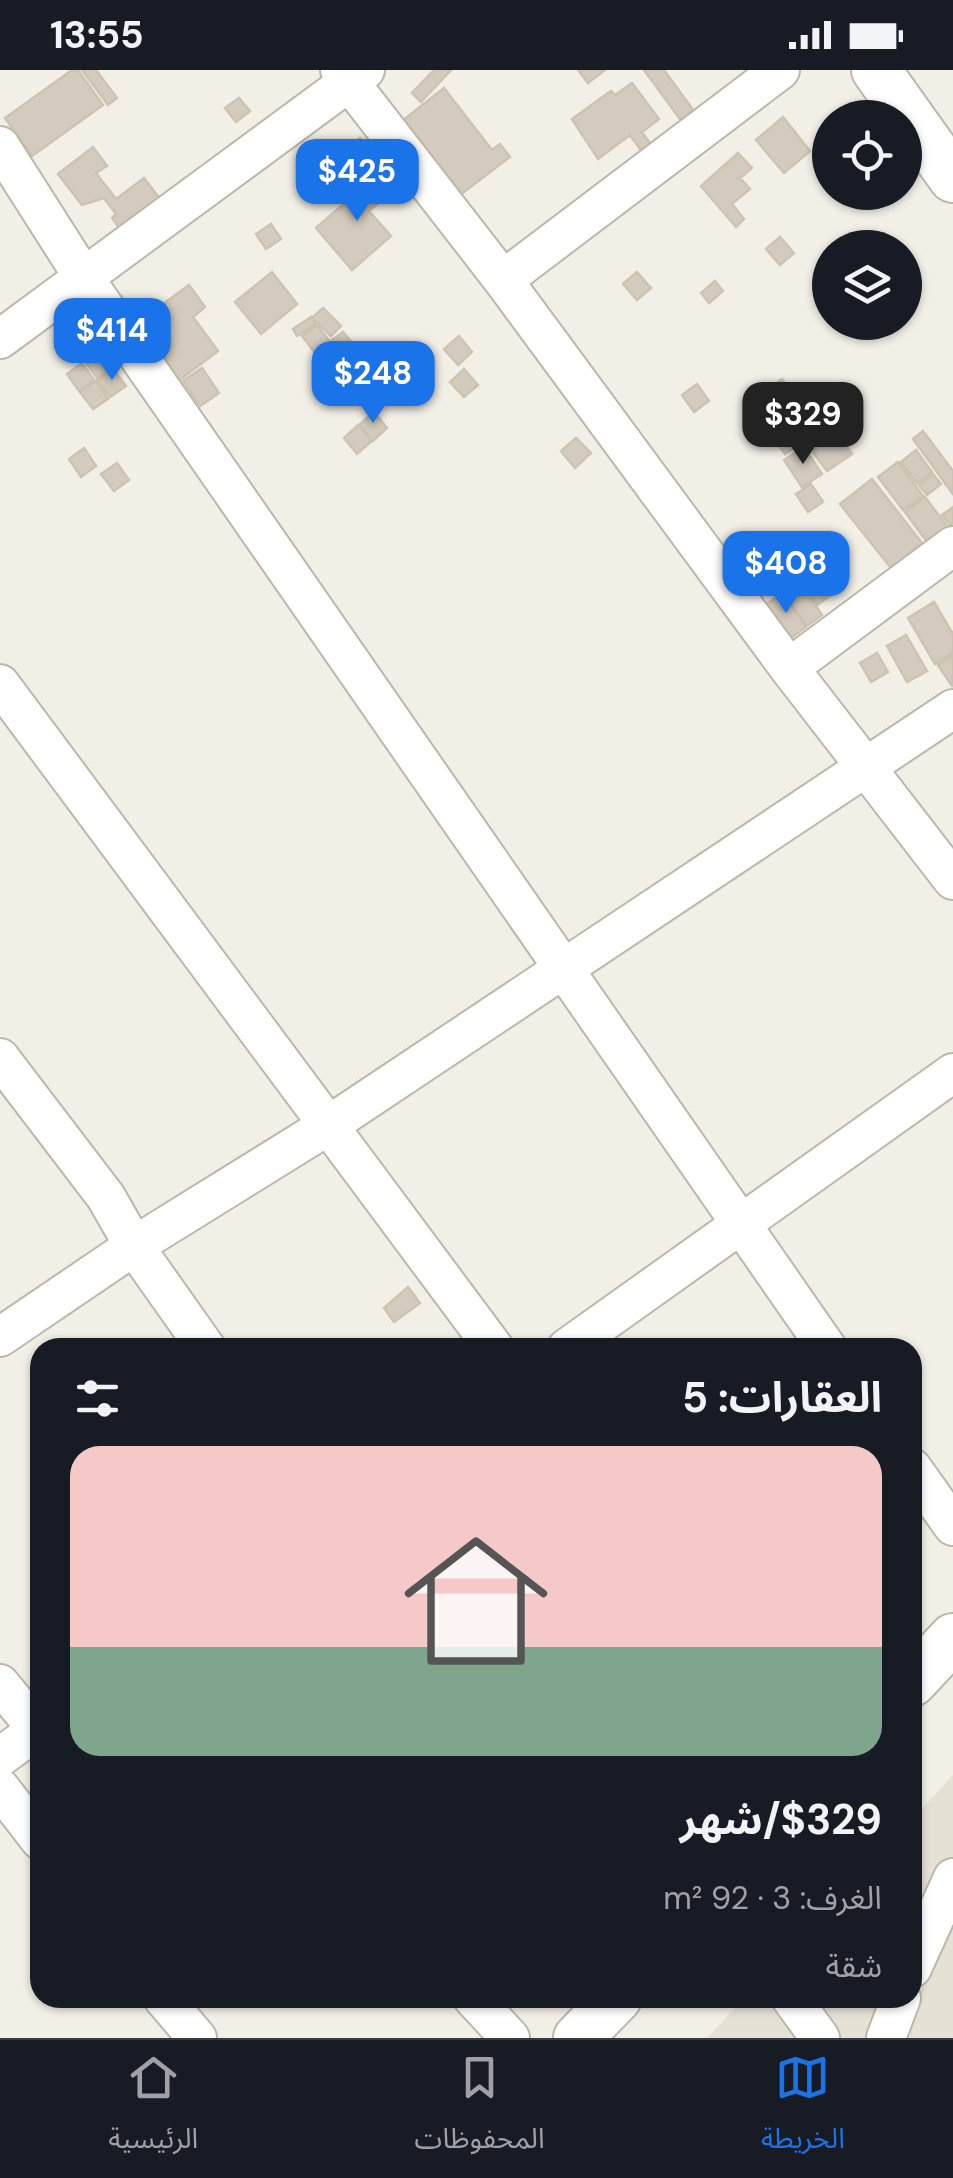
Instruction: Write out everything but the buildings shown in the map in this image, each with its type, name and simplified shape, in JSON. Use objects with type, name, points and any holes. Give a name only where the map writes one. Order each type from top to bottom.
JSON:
[{"type":"street","points":[[503,280],[780,70]]},
{"type":"street","points":[[876,70],[953,178]]},
{"type":"street","points":[[0,339],[351,74],[789,668],[953,880]]},
{"type":"street","points":[[0,146],[82,275],[820,1338]]},
{"type":"street","points":[[789,668],[953,546]]},
{"type":"street","points":[[2,691],[487,1338]]},
{"type":"street","points":[[0,1338],[134,1246],[329,1125],[953,710]]},
{"type":"street","points":[[0,1058],[106,1197],[134,1246],[199,1338]]},
{"type":"street","points":[[581,1338],[953,1073]]},
{"type":"street","points":[[922,1482],[953,1526]]},
{"type":"street","points":[[922,1671],[953,1638]]},
{"type":"street","points":[[0,1684],[30,1719]]},
{"type":"street","points":[[0,1757],[30,1735]]},
{"type":"street","points":[[0,1788],[30,1827]]},
{"type":"street","points":[[922,1946],[953,1878]]},
{"type":"street","points":[[172,2008],[198,2038]]},
{"type":"street","points":[[482,2008],[510,2038]]},
{"type":"street","points":[[578,2038],[607,2008]]},
{"type":"street","points":[[799,2008],[820,2038]]},
{"type":"street","points":[[886,2038],[896,2008]]},
{"type":"shaded area","points":[[953,1775],[953,2038],[707,2038],[736,2008],[922,2008],[922,1808]]}]
